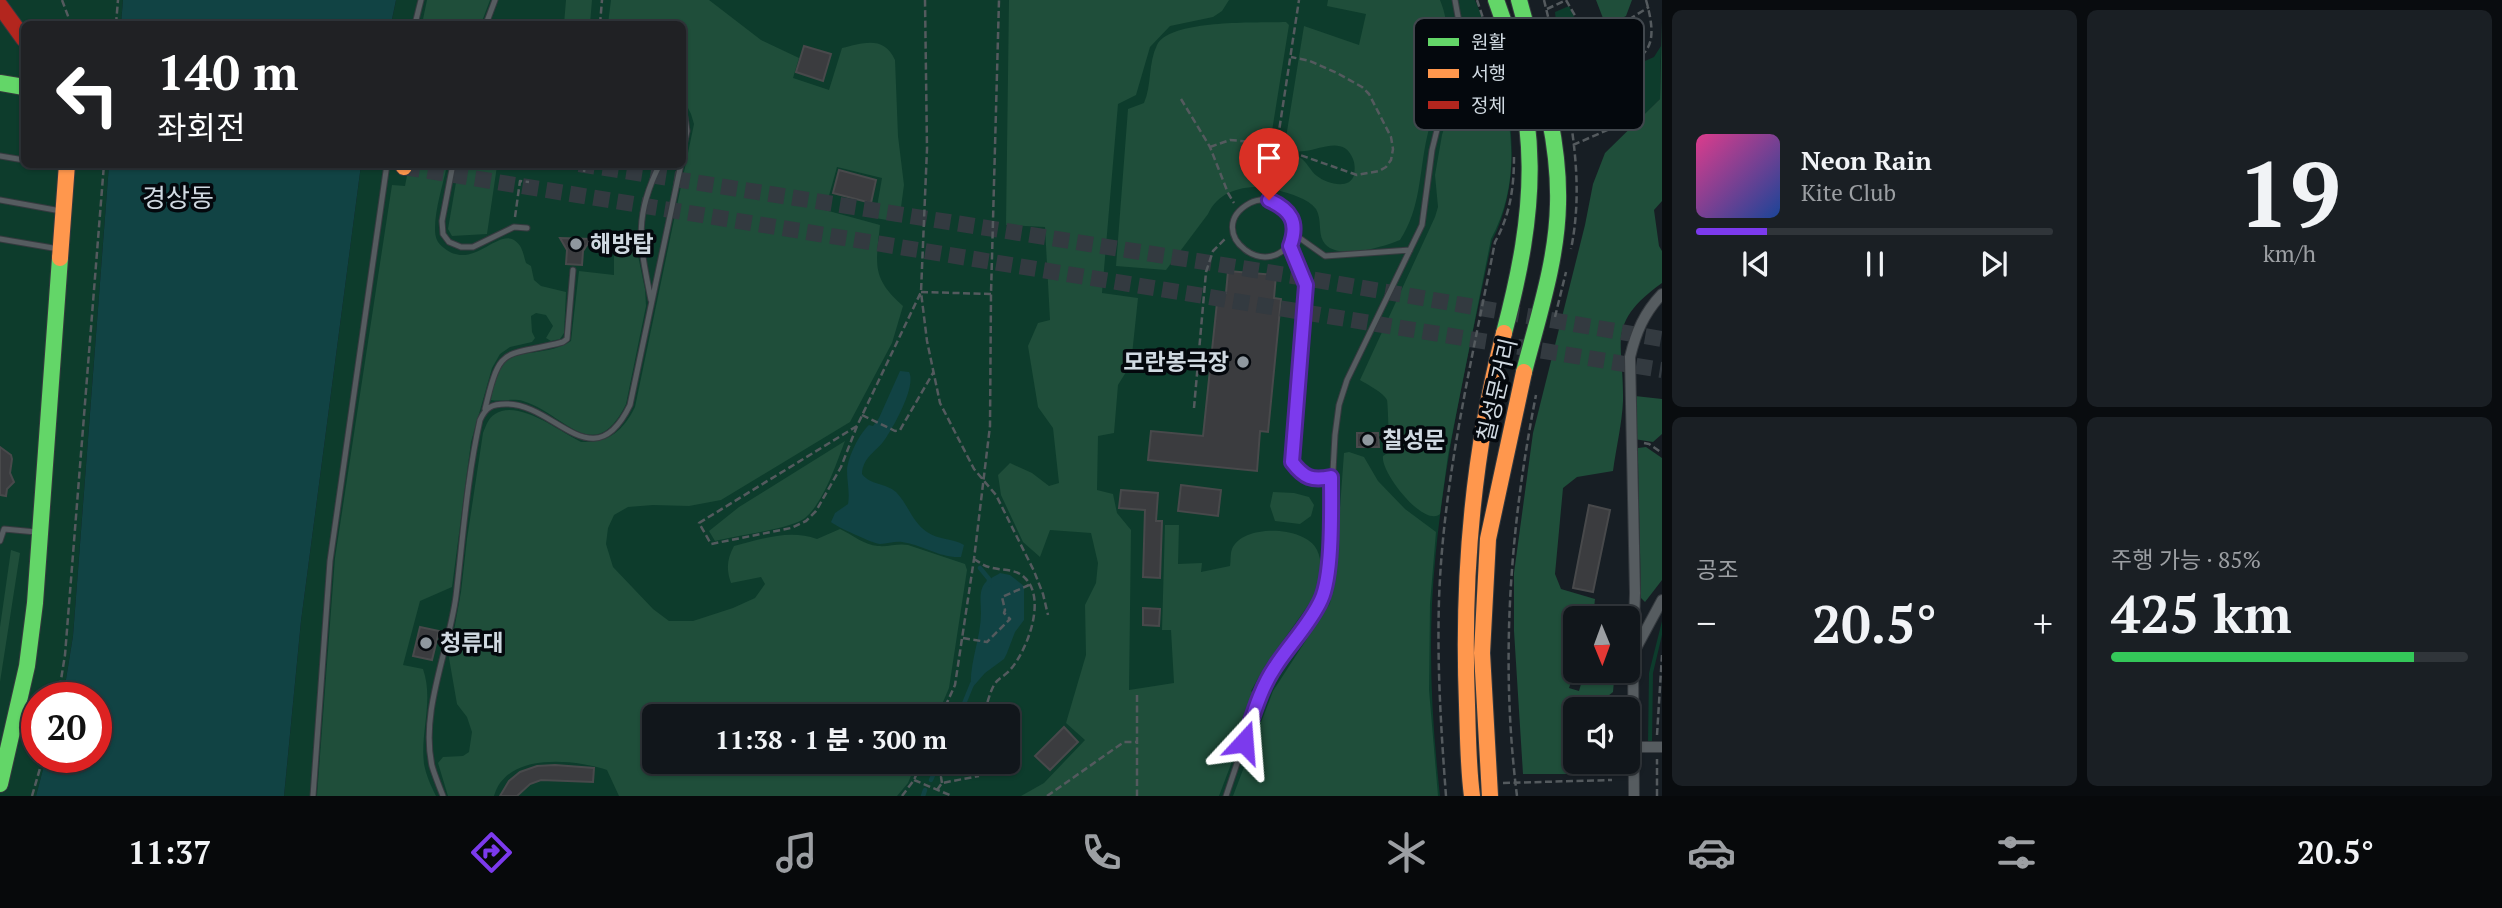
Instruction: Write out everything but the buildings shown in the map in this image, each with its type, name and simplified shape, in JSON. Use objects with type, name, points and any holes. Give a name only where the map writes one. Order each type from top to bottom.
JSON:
[{"type":"main road","name":"칠성문거리","points":[[1496,0],[1503,18]]},
{"type":"main road","name":"칠성문거리","points":[[1519,0],[1524,18]]},
{"type":"main road","points":[[0,6],[21,35]]},
{"type":"main road","points":[[0,83],[21,86]]},
{"type":"main road","name":"칠성문거리","points":[[1472,796],[1464,651],[1464,590],[1483,424],[1525,247],[1530,205],[1528,130]]},
{"type":"main road","name":"칠성문거리","points":[[1489,790],[1482,653],[1488,539],[1510,432],[1554,248],[1558,204],[1556,156],[1551,130]]},
{"type":"main road","points":[[0,784],[27,666],[35,603],[67,168]]},
{"type":"street","points":[[1635,606],[1630,357],[1636,332],[1650,306],[1662,294]]},
{"type":"street","points":[[1640,642],[1662,600]]},
{"type":"street","points":[[1640,747],[1659,747]]},
{"type":"street","points":[[1634,774],[1634,796]]},
{"type":"lane","points":[[416,21],[421,0]]},
{"type":"lane","points":[[487,21],[495,0]]},
{"type":"lane","points":[[1455,0],[1458,18]]},
{"type":"lane","points":[[1226,796],[1259,698],[1273,670],[1321,600],[1327,579],[1331,477],[1339,405],[1347,380],[1422,225],[1432,150],[1437,130]]},
{"type":"lane","points":[[0,156],[21,160]]},
{"type":"lane","points":[[313,796],[330,561],[386,168]]},
{"type":"lane","points":[[452,168],[442,221],[445,237],[454,245],[468,248],[514,227],[527,228]]},
{"type":"lane","points":[[652,305],[640,239],[646,197],[658,168]]},
{"type":"lane","points":[[485,409],[494,404],[521,404],[583,438],[603,437],[614,431],[623,420],[630,405],[680,168]]},
{"type":"lane","points":[[0,200],[64,212]]},
{"type":"lane","points":[[1255,200],[1269,200],[1283,206],[1292,218],[1294,234],[1290,246],[1278,254],[1263,257],[1249,253],[1238,245],[1232,232],[1239,212],[1255,200]]},
{"type":"lane","points":[[1294,234],[1325,256],[1409,250]]},
{"type":"lane","points":[[0,240],[61,250]]},
{"type":"lane","points":[[1290,246],[1306,285],[1292,462],[1303,476],[1317,480],[1331,477]]},
{"type":"lane","points":[[443,796],[432,766],[433,703],[456,596],[461,538],[480,419],[500,360],[509,354],[564,342],[567,338],[573,270]]},
{"type":"lane","points":[[0,541],[4,529],[39,533]]},
{"type":"path","points":[[62,0],[70,21]]},
{"type":"path","points":[[116,21],[118,0]]},
{"type":"path","points":[[600,21],[602,0]]},
{"type":"path","points":[[925,0],[927,149],[921,292],[933,373],[940,403],[950,426],[974,469],[996,495],[1044,594],[1048,615]]},
{"type":"path","points":[[946,704],[955,685],[990,426],[999,0]]},
{"type":"path","points":[[1270,189],[1299,0]]},
{"type":"path","points":[[1477,0],[1483,18]]},
{"type":"path","points":[[1544,0],[1548,18]]},
{"type":"path","points":[[1546,9],[1566,0],[1576,18]]},
{"type":"path","points":[[1644,57],[1652,46],[1653,31],[1646,0]]},
{"type":"path","points":[[1631,18],[1649,7]]},
{"type":"path","points":[[1210,146],[1241,140],[1267,149],[1300,155],[1357,175],[1386,167],[1391,160],[1393,149],[1386,126],[1362,87],[1310,61],[1291,57]]},
{"type":"path","points":[[1181,99],[1210,146],[1227,194],[1239,212]]},
{"type":"path","points":[[1571,130],[1576,180],[1571,249]]},
{"type":"path","points":[[1573,145],[1607,130]]},
{"type":"path","points":[[1447,796],[1438,688],[1439,598],[1444,536],[1454,458],[1494,242],[1507,220],[1514,180],[1514,154]]},
{"type":"path","points":[[61,682],[65,655],[104,168]]},
{"type":"path","points":[[584,168],[584,172]]},
{"type":"path","points":[[514,227],[520,181],[529,183]]},
{"type":"path","points":[[1194,408],[1206,272],[1213,251],[1232,232]]},
{"type":"path","points":[[1552,327],[1568,262]]},
{"type":"path","points":[[921,292],[991,294]]},
{"type":"path","points":[[857,426],[699,523],[711,544],[791,527],[806,521],[816,511],[841,467],[862,415],[921,292]]},
{"type":"path","points":[[862,415],[895,431],[903,428],[933,373]]},
{"type":"path","points":[[1517,796],[1508,627],[1517,507],[1537,389]]},
{"type":"path","points":[[1633,442],[1649,444],[1662,453]]},
{"type":"path","points":[[974,559],[988,567],[1014,571],[1026,578],[1034,610],[1032,630],[1019,657],[993,686],[987,704]]},
{"type":"path","points":[[1026,578],[1034,571]]},
{"type":"path","points":[[962,638],[987,642],[1010,619],[1004,613],[1006,610],[1002,597],[1028,586]]},
{"type":"path","points":[[1657,796],[1662,655]]},
{"type":"path","points":[[1137,695],[1137,796]]},
{"type":"path","points":[[1047,796],[1124,742],[1137,742]]},
{"type":"path","points":[[32,796],[39,773]]},
{"type":"path","points":[[902,796],[917,774]]},
{"type":"path","points":[[942,783],[941,777],[944,774]]},
{"type":"path","points":[[937,790],[942,783],[979,776]]},
{"type":"path","points":[[914,780],[951,796]]},
{"type":"path","points":[[1489,790],[1516,782],[1612,780]]},
{"type":"shaded area","points":[[0,0],[123,0],[121,21],[21,21],[21,168],[109,168],[73,636],[66,682],[21,682],[21,773],[42,773],[36,796],[0,796]]},
{"type":"shaded area","points":[[123,0],[396,0],[392,21],[121,21]]},
{"type":"shaded area","points":[[396,0],[1475,0],[1482,18],[1414,18],[1414,130],[1511,130],[1512,151],[1510,182],[1492,241],[1455,421],[1440,512],[1432,604],[1431,676],[1440,796],[284,796],[301,621],[361,168],[686,168],[686,21],[392,21]]},
{"type":"shaded area","points":[[427,0],[490,0],[482,21],[423,21]]},
{"type":"shaded area","points":[[566,0],[592,0],[590,21],[564,21]]},
{"type":"shaded area","points":[[611,0],[709,0],[761,40],[799,58],[793,78],[829,90],[842,48],[872,43],[885,47],[890,52],[895,60],[898,136],[904,185],[899,222],[875,218],[882,178],[837,167],[825,210],[880,225],[878,270],[885,287],[903,306],[892,343],[850,422],[721,500],[689,506],[628,507],[614,515],[608,528],[606,544],[613,567],[653,609],[669,621],[693,621],[755,598],[765,584],[761,577],[731,583],[729,560],[734,546],[765,538],[796,535],[817,539],[840,529],[873,545],[908,545],[965,564],[967,570],[949,688],[942,704],[642,704],[642,774],[912,774],[897,796],[619,796],[607,770],[577,763],[543,762],[512,772],[501,782],[494,796],[448,796],[438,763],[443,757],[463,756],[469,752],[472,732],[467,717],[457,704],[449,658],[483,433],[495,414],[504,410],[515,410],[538,418],[581,442],[591,442],[614,434],[635,407],[694,124],[686,104],[686,21],[608,21]]},
{"type":"shaded area","points":[[1009,0],[1229,0],[1222,11],[1213,17],[1170,26],[1150,47],[1136,95],[1118,104],[1102,293],[1138,298],[1131,364],[1118,385],[1114,433],[1098,436],[1097,490],[1113,494],[1117,513],[1131,530],[1129,690],[1174,683],[1171,630],[1162,630],[1165,525],[1179,525],[1178,564],[1202,563],[1201,572],[1230,566],[1232,549],[1238,541],[1261,532],[1288,532],[1301,536],[1317,550],[1321,571],[1317,593],[1265,666],[1251,691],[1257,695],[1219,796],[1021,796],[1044,783],[1085,740],[1066,723],[1086,655],[1085,605],[1096,583],[1098,563],[1091,533],[1050,530],[1040,557],[1023,542],[1001,495],[998,475],[1010,463],[1032,473],[1049,486],[1059,483],[1053,428],[1038,407],[1028,346],[1038,323],[1050,320],[1045,227],[1006,225]]},
{"type":"shaded area","points":[[1328,0],[1440,0],[1445,17],[1414,18],[1414,130],[1429,130],[1412,215],[1400,240],[1359,251],[1337,251],[1329,247],[1323,241],[1318,213],[1313,205],[1277,190],[1283,152],[1296,155],[1317,176],[1332,183],[1348,183],[1354,175],[1353,159],[1344,148],[1332,146],[1302,151],[1284,150],[1304,26],[1359,45],[1366,14],[1327,6]]},
{"type":"shaded area","points":[[1596,0],[1632,0],[1626,16],[1603,18]]},
{"type":"shaded area","points":[[1569,6],[1574,18],[1556,18],[1555,12]]},
{"type":"shaded area","points":[[1286,22],[1289,25],[1263,187],[1238,189],[1218,200],[1166,270],[1116,266],[1128,109],[1144,103],[1157,45],[1165,37],[1196,27]]},
{"type":"shaded area","points":[[1662,22],[1662,201],[1654,210],[1662,251],[1662,283],[1644,297],[1625,323],[1621,348],[1623,401],[1613,471],[1577,477],[1563,488],[1555,574],[1561,589],[1595,599],[1594,606],[1563,606],[1563,683],[1571,683],[1569,688],[1579,691],[1581,683],[1614,683],[1613,692],[1607,697],[1563,697],[1563,774],[1523,774],[1514,631],[1514,573],[1533,433],[1593,184],[1605,153],[1628,130],[1644,130],[1644,115],[1660,99]]},
{"type":"shaded area","points":[[1661,46],[1660,99],[1644,115],[1644,61],[1654,57]]},
{"type":"shaded area","points":[[1444,130],[1510,130],[1511,156],[1509,184],[1503,211],[1491,239],[1448,455],[1440,514],[1433,516],[1414,506],[1388,474],[1383,456],[1389,452],[1387,400],[1379,391],[1360,380],[1435,217],[1438,207],[1435,175]]},
{"type":"shaded area","points":[[109,168],[361,168],[301,621],[284,796],[36,796],[42,773],[112,773],[112,682],[66,682],[73,636]]},
{"type":"shaded area","points":[[408,168],[446,168],[435,221],[437,240],[454,254],[464,255],[507,238],[517,242],[526,263],[531,266],[534,280],[541,286],[566,292],[564,333],[560,339],[551,341],[546,338],[553,326],[546,315],[536,313],[531,316],[535,338],[532,342],[510,347],[500,354],[492,368],[471,442],[452,587],[420,601],[403,665],[423,669],[427,693],[424,764],[436,796],[317,796],[335,558],[392,185],[405,186]]},
{"type":"shaded area","points":[[458,168],[497,168],[487,234],[452,236],[448,229]]},
{"type":"shaded area","points":[[628,245],[635,247],[637,251],[646,306],[626,404],[614,423],[602,433],[590,435],[523,401],[491,400],[494,380],[509,359],[571,341],[579,271],[614,275],[614,256],[626,257]]},
{"type":"shaded area","points":[[900,371],[909,372],[911,379],[907,397],[887,436],[866,460],[862,474],[865,478],[896,492],[927,532],[964,545],[961,557],[945,556],[902,542],[876,543],[831,522],[835,513],[848,504],[849,459],[865,429],[869,425],[873,426],[879,418]]},
{"type":"shaded area","points":[[1635,396],[1662,399],[1662,434],[1653,442],[1634,439]]},
{"type":"shaded area","points":[[845,441],[824,493],[805,518],[775,529],[715,541],[709,531],[739,507]]},
{"type":"shaded area","points":[[1646,447],[1662,458],[1662,580],[1645,602],[1641,598],[1638,448]]},
{"type":"shaded area","points":[[1344,453],[1364,457],[1378,481],[1405,509],[1436,532],[1430,604],[1429,690],[1438,796],[1233,796],[1273,691],[1330,603],[1335,576]]},
{"type":"shaded area","points":[[1273,492],[1309,497],[1314,505],[1311,516],[1300,524],[1275,521],[1270,506]]},
{"type":"shaded area","points":[[11,550],[20,553],[0,682],[0,627]]},
{"type":"shaded area","points":[[1000,573],[1010,575],[1024,586],[1024,620],[1015,632],[1004,659],[985,673],[971,689],[982,589],[986,582]]},
{"type":"shaded area","points":[[1662,621],[1662,635],[1653,673],[1652,744],[1648,744],[1649,673]]},
{"type":"waterway","points":[[980,568],[989,579],[989,584]]},
{"type":"waterway","points":[[964,704],[972,684]]},
{"type":"waterway","points":[[931,780],[934,774]]},
{"type":"waterway","points":[[923,796],[925,790]]},
{"type":"tunnel","points":[[410,168],[1662,370]]},
{"type":"tunnel","points":[[604,168],[1293,276],[1662,339]]},
{"type":"traffic: fast","points":[[1496,0],[1502,18]]},
{"type":"traffic: fast","points":[[1519,0],[1524,18]]},
{"type":"traffic: fast","points":[[0,83],[21,86]]},
{"type":"traffic: fast","points":[[1504,333],[1523,246],[1528,205],[1530,166],[1527,130]]},
{"type":"traffic: fast","points":[[1524,372],[1541,310],[1557,225],[1558,178],[1552,130]]},
{"type":"traffic: fast","points":[[0,784],[27,666],[35,603],[60,258]]},
{"type":"traffic: slow","points":[[60,258],[67,168]]},
{"type":"traffic: slow","points":[[1472,796],[1466,658],[1468,564],[1484,425],[1504,333]]},
{"type":"traffic: slow","points":[[1490,796],[1482,653],[1488,539],[1524,372]]},
{"type":"traffic: jam","points":[[0,6],[21,35]]},
{"type":"place","name":"해방탑","points":[[576,244]]},
{"type":"place","name":"모란봉극장","points":[[1243,362]]},
{"type":"place","name":"칠성문","points":[[1368,440]]},
{"type":"place","name":"청류대","points":[[426,643]]},
{"type":"district","name":"경상동","points":[[178,198]]},
{"type":"route","points":[[1244,742],[1259,698],[1273,670],[1321,600],[1327,579],[1330,525],[1331,477],[1317,480],[1303,476],[1292,462],[1306,285],[1290,246],[1294,234],[1292,218],[1283,206],[1269,200]]}]
